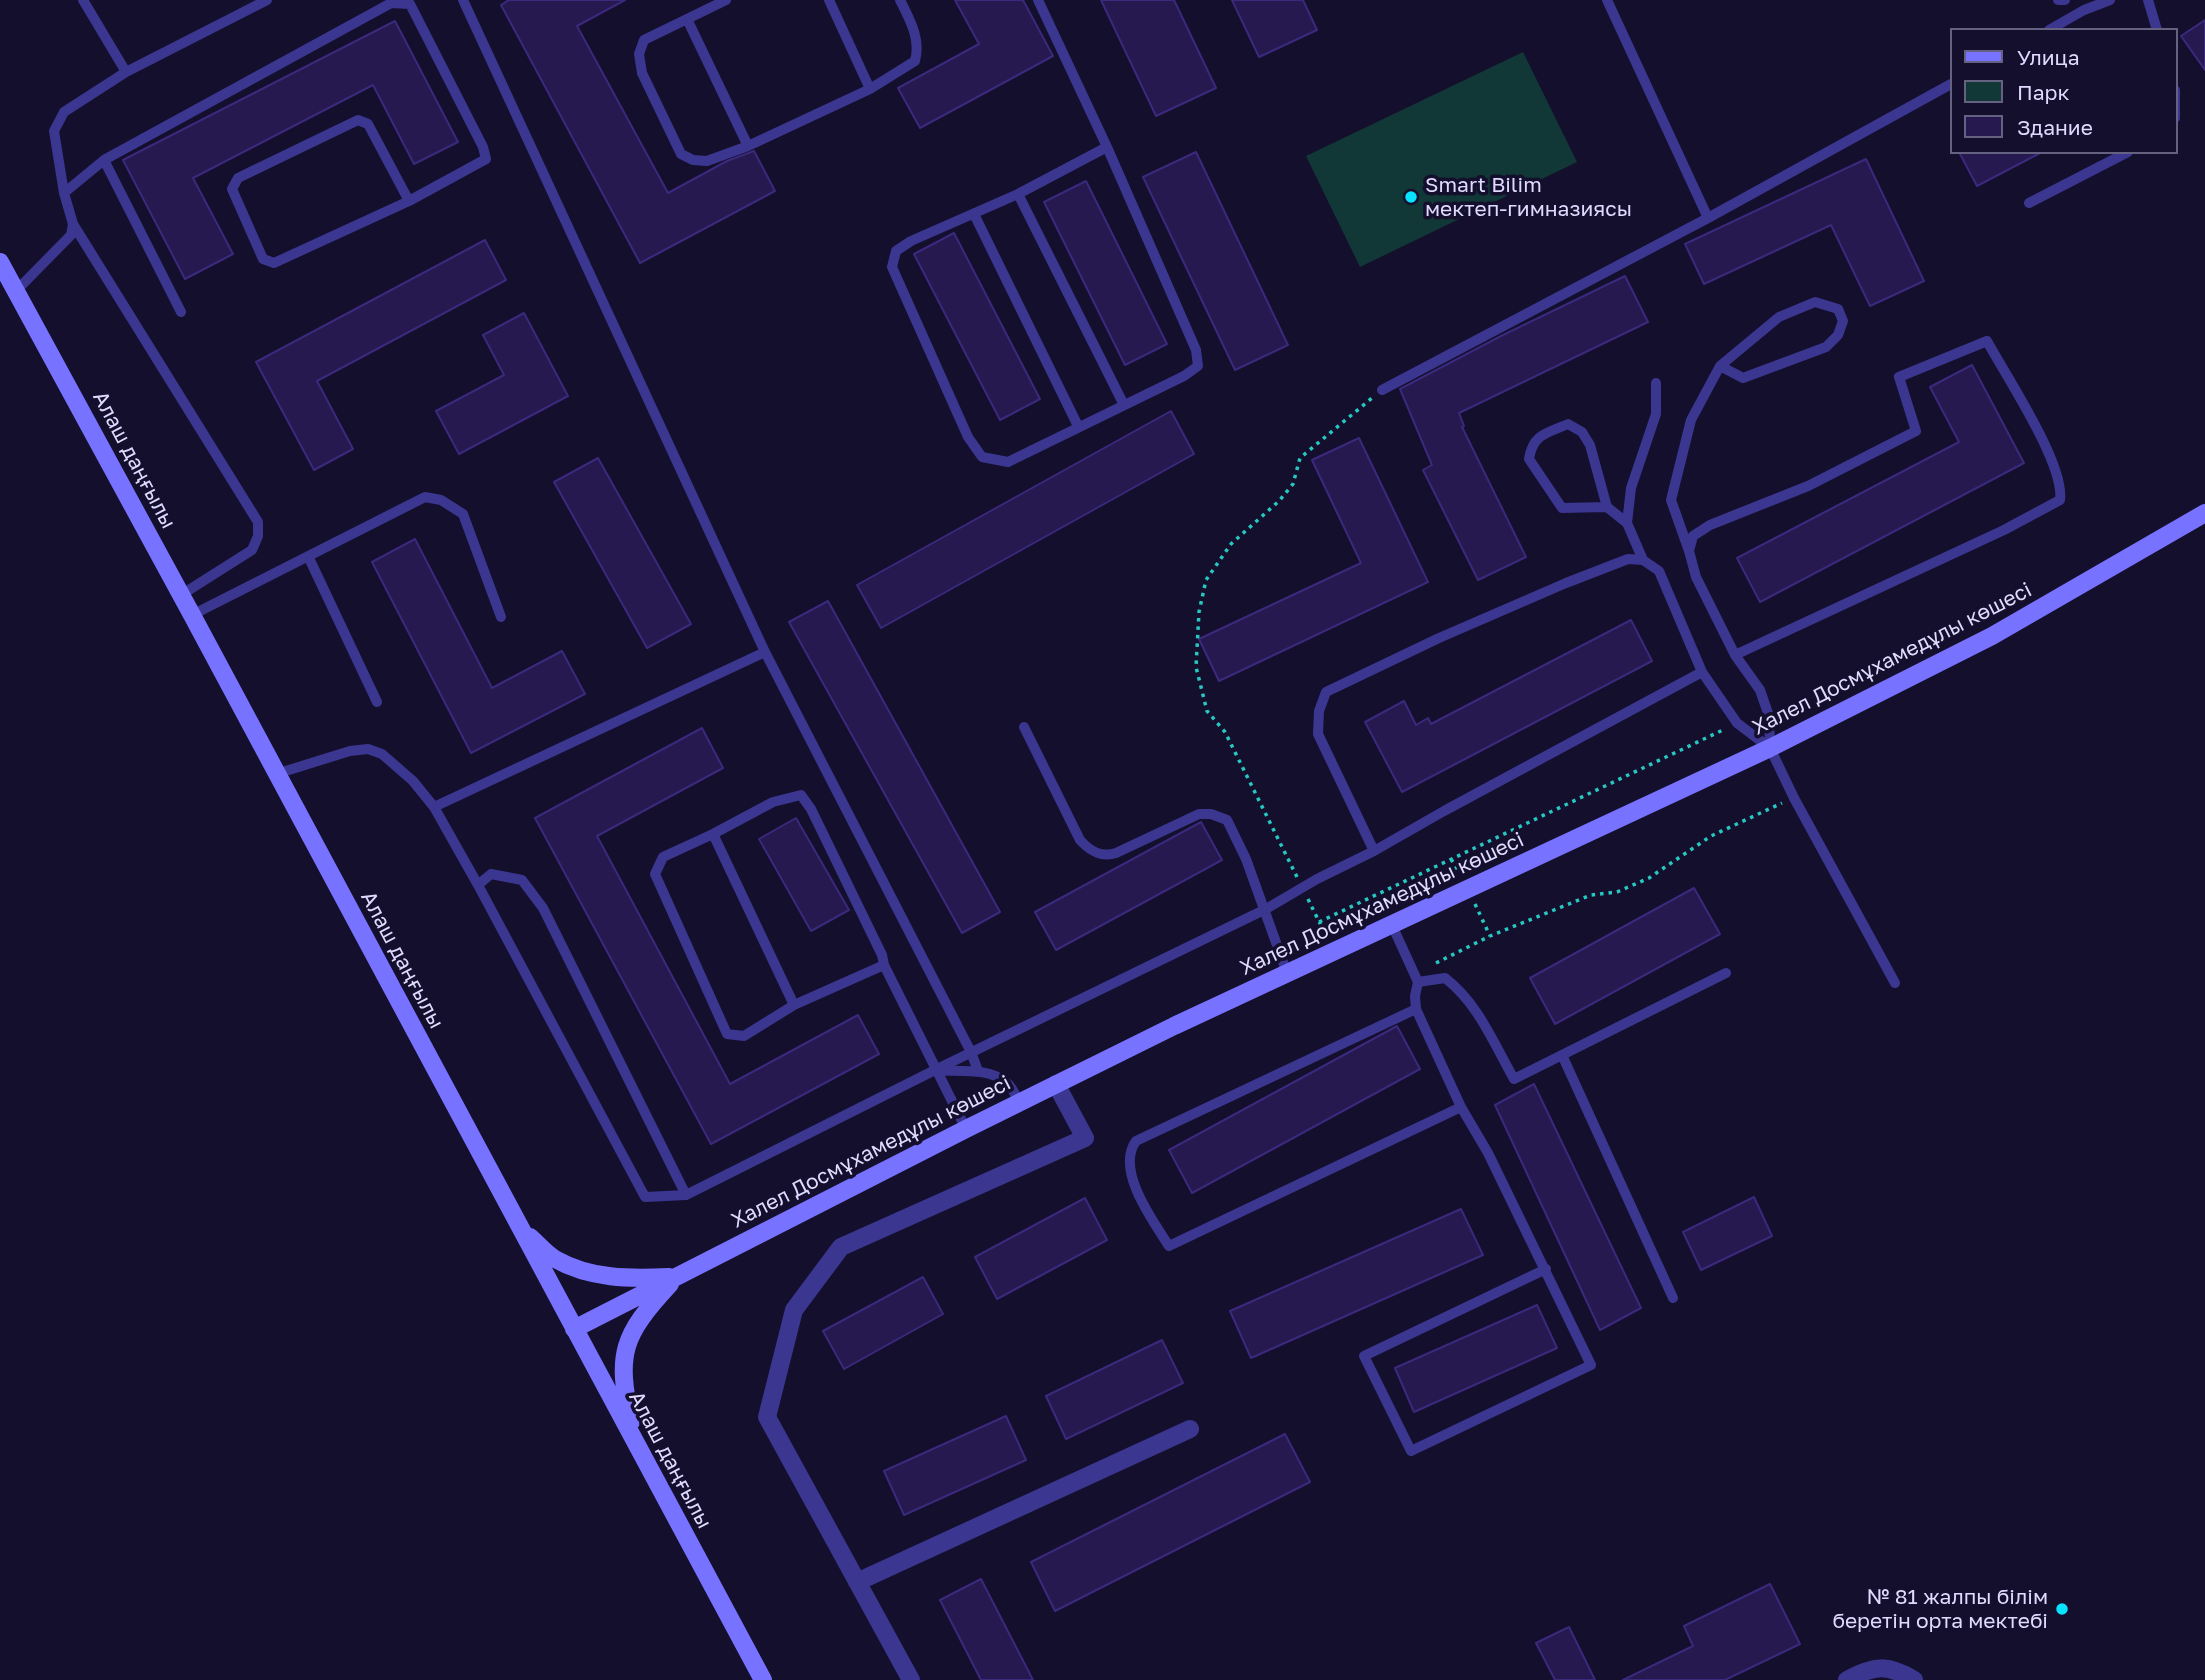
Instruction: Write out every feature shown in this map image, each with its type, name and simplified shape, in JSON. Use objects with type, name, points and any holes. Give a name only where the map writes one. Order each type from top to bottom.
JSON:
[{"type":"main road","name":"Алаш даңғылы","points":[[0,262],[763,1680]]},
{"type":"main road","name":"Халел Досмұхамедұлы көшесі","points":[[574,1329],[1056,1084],[1391,923],[1481,884],[1770,748],[1992,636],[2205,513]]},
{"type":"main road","points":[[522,1230],[554,1259],[592,1274],[631,1279],[677,1276]]},
{"type":"main road","points":[[636,1443],[624,1391],[622,1368],[626,1348],[645,1311],[677,1276]]},
{"type":"street","points":[[911,1680],[767,1417],[794,1310],[841,1247],[1084,1138],[1056,1084]]},
{"type":"street","points":[[857,1582],[1190,1429]]},
{"type":"street","points":[[1847,1680],[1863,1671],[1889,1667],[1914,1680]]},
{"type":"lane","points":[[83,0],[126,72]]},
{"type":"lane","points":[[181,595],[252,550],[258,536],[258,522],[73,224],[64,194],[54,131],[64,112],[126,72],[267,0]]},
{"type":"lane","points":[[463,0],[765,652],[971,1052],[978,1071]]},
{"type":"lane","points":[[726,0],[644,40],[639,54],[642,73],[681,155],[693,160],[707,161],[748,146],[870,89],[915,61],[918,47],[912,23],[900,0]]},
{"type":"lane","points":[[829,0],[870,89]]},
{"type":"lane","points":[[1038,0],[1107,147],[1196,350],[1198,366],[1184,376],[1008,462],[982,457],[968,437],[892,267],[896,251],[911,241],[1018,194],[1107,147]]},
{"type":"lane","points":[[1607,0],[1708,218]]},
{"type":"lane","points":[[2058,0],[2065,0]]},
{"type":"lane","points":[[2052,28],[2084,10],[2110,0]]},
{"type":"lane","points":[[2148,0],[2156,28]]},
{"type":"lane","points":[[64,194],[104,160],[391,3],[410,4],[483,147],[486,159],[409,201],[274,263],[263,259],[232,189],[238,178],[358,120],[368,124],[409,201]]},
{"type":"lane","points":[[687,19],[748,146]]},
{"type":"lane","points":[[1381,390],[1708,218],[1950,85]]},
{"type":"lane","points":[[2029,203],[2125,154]]},
{"type":"lane","points":[[104,160],[181,312]]},
{"type":"lane","points":[[1018,194],[1124,405]]},
{"type":"lane","points":[[974,214],[1078,426]]},
{"type":"lane","points":[[17,290],[71,235],[73,224]]},
{"type":"lane","points":[[1720,366],[1743,378],[1826,347],[1838,335],[1843,320],[1838,309],[1815,302],[1779,317],[1720,366],[1691,420],[1671,500],[1696,577],[1735,655],[1760,690],[1769,716],[1770,748],[1794,798],[1895,983]]},
{"type":"lane","points":[[1689,551],[1693,536],[1710,525],[1808,486],[1916,431],[1899,377],[1987,341],[2049,451],[2061,488],[2060,500],[2004,530],[1735,655]]},
{"type":"lane","points":[[1627,523],[1631,488],[1656,414],[1656,383]]},
{"type":"lane","points":[[1607,507],[1562,508],[1536,473],[1530,459],[1531,450],[1539,436],[1568,424],[1582,432],[1590,445],[1607,507],[1627,523],[1643,560]]},
{"type":"lane","points":[[192,615],[425,497],[441,500],[463,514],[501,617]]},
{"type":"lane","points":[[308,556],[377,702]]},
{"type":"lane","points":[[1374,851],[1318,734],[1319,710],[1326,692],[1439,638],[1628,559],[1643,560],[1659,571],[1702,672],[1737,723],[1770,748]]},
{"type":"lane","points":[[434,807],[765,652]]},
{"type":"lane","points":[[276,774],[350,751],[368,749],[382,754],[413,781],[434,807],[478,885],[645,1197],[686,1195],[971,1052],[1266,909],[1702,672]]},
{"type":"lane","points":[[1024,727],[1080,840],[1091,852],[1109,855],[1199,814],[1211,814],[1227,820],[1266,909],[1287,973]]},
{"type":"lane","points":[[884,965],[794,1005],[744,1036],[727,1034],[655,874],[663,857],[773,802],[801,795],[811,808],[882,955],[884,965],[966,1129]]},
{"type":"lane","points":[[713,834],[794,1005]]},
{"type":"lane","points":[[478,885],[491,874],[522,880],[543,908],[686,1195]]},
{"type":"lane","points":[[1391,923],[1416,977],[1416,1009],[1461,1107],[1488,1153],[1546,1269],[1591,1365],[1411,1451],[1364,1356],[1546,1269]]},
{"type":"lane","points":[[1416,977],[1445,978],[1460,990],[1474,1008],[1514,1079],[1726,973]]},
{"type":"lane","points":[[1416,1009],[1136,1141],[1132,1148],[1130,1169],[1137,1190],[1169,1246],[1461,1107]]},
{"type":"lane","points":[[1562,1055],[1673,1298]]},
{"type":"lane","points":[[935,1070],[978,1071],[995,1075],[1008,1083],[1019,1102]]},
{"type":"path","points":[[1333,951],[1225,732],[1207,711],[1196,667],[1199,612],[1206,580],[1231,544],[1279,501],[1293,484],[1300,458],[1381,390]]},
{"type":"path","points":[[1319,922],[1737,723]]},
{"type":"path","points":[[1416,977],[1490,936],[1591,895],[1618,892],[1649,878],[1712,836],[1794,798]]},
{"type":"green space","points":[[1523,52],[1577,162],[1360,267],[1306,156]]},
{"type":"building","points":[[509,0],[625,0],[577,26],[668,193],[727,161],[754,151],[775,191],[640,263],[501,5]]},
{"type":"building","points":[[955,0],[1023,0],[1053,56],[920,128],[898,88],[979,44]]},
{"type":"building","points":[[1101,0],[1174,0],[1216,88],[1156,116]]},
{"type":"building","points":[[1232,0],[1303,0],[1317,30],[1259,57]]},
{"type":"building","points":[[2205,20],[2205,70],[2181,36]]},
{"type":"building","points":[[395,21],[458,142],[414,164],[373,85],[193,178],[233,254],[185,279],[123,160]]},
{"type":"building","points":[[1196,152],[1288,345],[1235,370],[1143,177]]},
{"type":"building","points":[[1960,154],[2038,154],[1977,186]]},
{"type":"building","points":[[1866,159],[1924,281],[1870,306],[1831,225],[1704,284],[1685,244]]},
{"type":"building","points":[[1086,181],[1167,344],[1125,365],[1044,202]]},
{"type":"building","points":[[954,233],[1040,399],[1000,420],[914,254]]},
{"type":"building","points":[[485,240],[506,280],[317,381],[353,449],[314,470],[256,362]]},
{"type":"building","points":[[1625,276],[1648,322],[1459,413],[1464,426],[1462,427],[1526,557],[1478,580],[1423,470],[1432,465],[1400,389]]},
{"type":"building","points":[[524,313],[568,396],[459,454],[436,411],[504,375],[483,335]]},
{"type":"building","points":[[1972,365],[2024,463],[1760,602],[1737,558],[1959,442],[1930,387]]},
{"type":"building","points":[[1171,411],[1194,454],[881,628],[857,585]]},
{"type":"building","points":[[1359,438],[1428,582],[1219,681],[1199,639],[1361,563],[1312,460]]},
{"type":"building","points":[[598,458],[691,624],[647,648],[554,482]]},
{"type":"building","points":[[415,539],[492,688],[562,651],[585,694],[471,753],[372,562]]},
{"type":"building","points":[[828,601],[1000,912],[962,933],[789,622]]},
{"type":"building","points":[[1631,620],[1652,661],[1402,792],[1365,722],[1404,701],[1416,725],[1428,718],[1431,724]]},
{"type":"building","points":[[702,728],[723,768],[597,836],[730,1084],[858,1015],[879,1054],[711,1144],[535,818]]},
{"type":"building","points":[[796,818],[849,910],[811,931],[759,839]]},
{"type":"building","points":[[1201,822],[1222,860],[1056,950],[1035,912]]},
{"type":"building","points":[[1694,888],[1720,934],[1555,1024],[1530,978]]},
{"type":"building","points":[[1397,1026],[1420,1069],[1192,1193],[1169,1150]]},
{"type":"building","points":[[1534,1084],[1641,1308],[1600,1330],[1495,1105]]},
{"type":"building","points":[[1754,1197],[1772,1236],[1701,1270],[1683,1232]]},
{"type":"building","points":[[1085,1198],[1107,1240],[997,1299],[975,1257]]},
{"type":"building","points":[[1461,1209],[1483,1255],[1251,1358],[1230,1311]]},
{"type":"building","points":[[923,1277],[943,1314],[844,1369],[823,1331]]},
{"type":"building","points":[[1537,1305],[1557,1348],[1414,1412],[1395,1368]]},
{"type":"building","points":[[1162,1340],[1183,1383],[1066,1439],[1046,1396]]},
{"type":"building","points":[[1006,1416],[1026,1460],[904,1515],[884,1471]]},
{"type":"building","points":[[1285,1434],[1310,1482],[1055,1611],[1031,1562]]},
{"type":"building","points":[[981,1579],[1033,1680],[981,1680],[940,1600]]},
{"type":"building","points":[[1770,1584],[1800,1644],[1725,1680],[1623,1680],[1693,1646],[1684,1626]]},
{"type":"building","points":[[1569,1627],[1595,1680],[1555,1680],[1536,1643]]},
{"type":"place","name":"Smart Bilim мектеп-гимназиясы","points":[[1411,197]]},
{"type":"place","name":"№ 81 жалпы білім беретін орта мектебі","points":[[2062,1609]]}]
